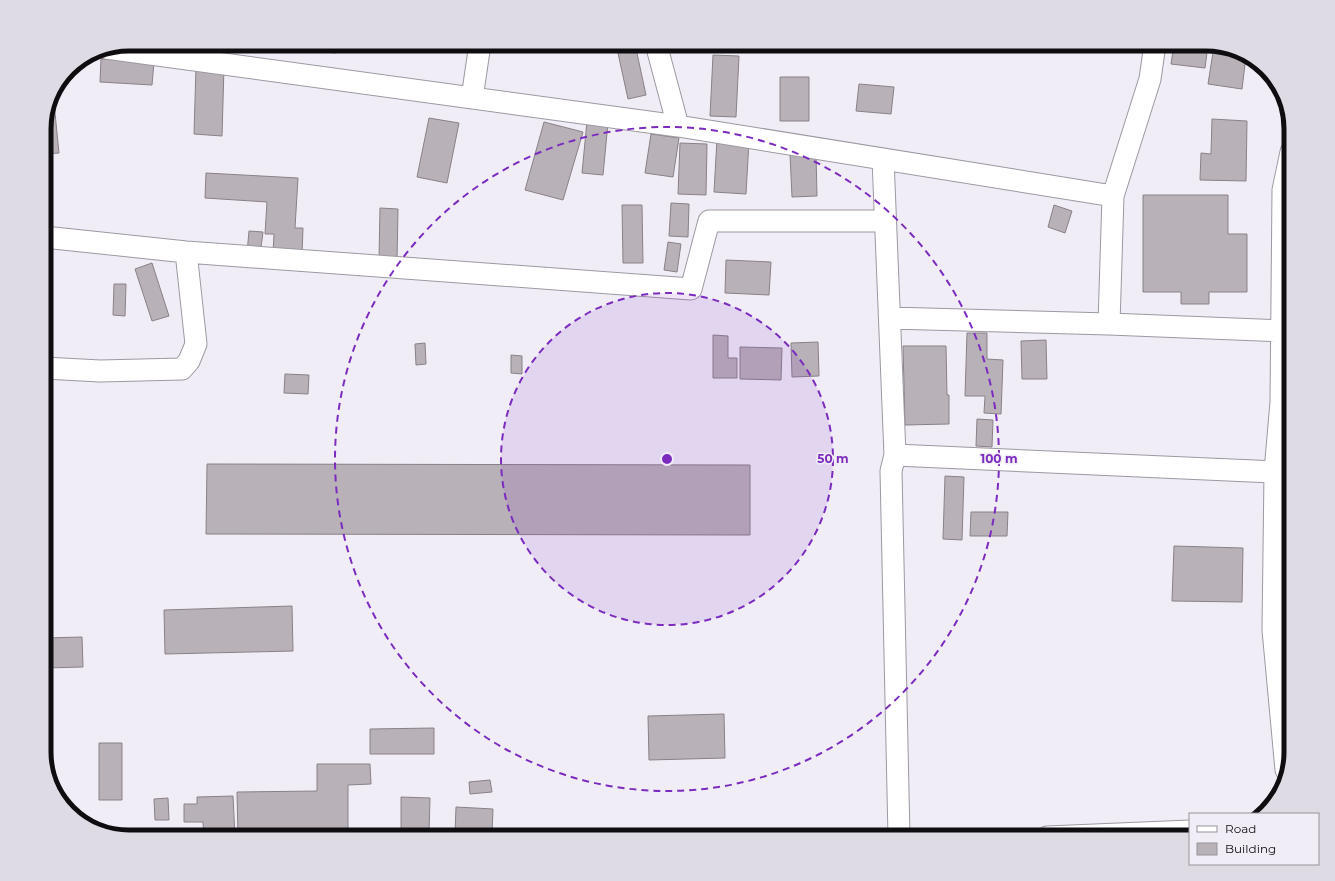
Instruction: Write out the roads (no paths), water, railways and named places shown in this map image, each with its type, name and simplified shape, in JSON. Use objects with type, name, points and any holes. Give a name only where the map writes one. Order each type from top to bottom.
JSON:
[{"type":"street","points":[[128,51],[678,126],[1113,196]]},
{"type":"street","points":[[472,98],[479,51]]},
{"type":"street","points":[[658,51],[678,126]]},
{"type":"street","points":[[1109,324],[1113,196],[1150,79],[1154,51]]},
{"type":"street","points":[[883,159],[895,455],[891,470],[899,830]]},
{"type":"street","points":[[1284,185],[1282,331],[1284,367]]},
{"type":"street","points":[[51,238],[186,252],[691,290],[709,221],[885,221]]},
{"type":"street","points":[[51,368],[100,371],[182,369],[190,361],[196,344],[186,252]]},
{"type":"street","points":[[890,318],[1109,324],[1282,331]]},
{"type":"street","points":[[1284,416],[1275,472],[1273,630],[1284,748]]},
{"type":"street","points":[[895,455],[1275,472]]}]
